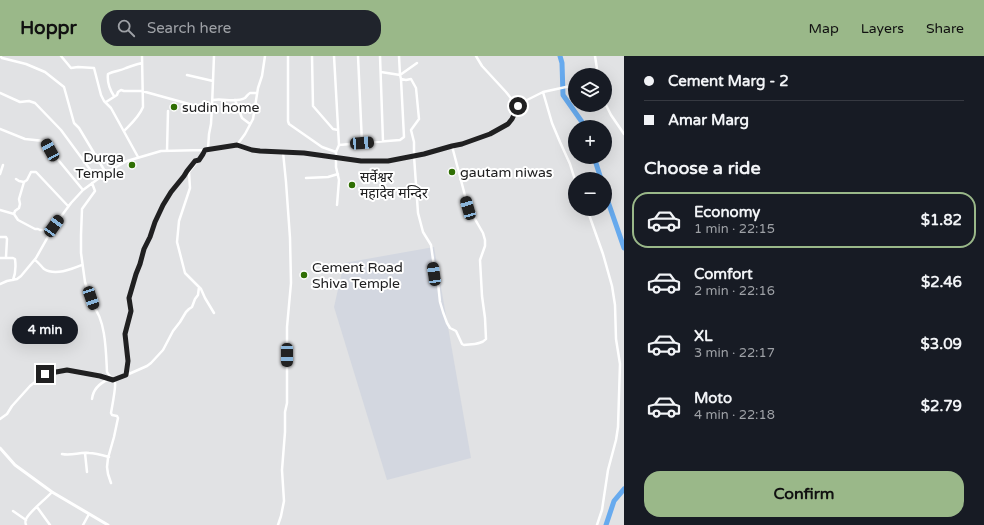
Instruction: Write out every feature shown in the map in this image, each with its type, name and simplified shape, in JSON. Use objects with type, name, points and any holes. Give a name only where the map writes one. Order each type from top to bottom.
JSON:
[{"type":"street","points":[[0,56],[2,58],[26,64],[45,72],[64,87],[74,123],[79,128],[106,173]]},
{"type":"street","points":[[61,56],[71,68],[94,68],[101,95],[112,108],[138,157]]},
{"type":"street","points":[[124,131],[138,117],[143,107],[142,56]]},
{"type":"street","points":[[214,56],[213,100],[207,149],[189,172],[190,188],[179,221],[177,242],[185,273],[201,289],[214,313]]},
{"type":"street","points":[[237,145],[252,119],[265,56]]},
{"type":"street","points":[[288,56],[289,124],[322,147],[336,152]]},
{"type":"street","points":[[312,56],[314,106],[333,128],[338,130]]},
{"type":"street","points":[[334,56],[339,145],[336,152],[339,180],[337,205]]},
{"type":"street","points":[[358,56],[362,143]]},
{"type":"street","points":[[380,56],[384,141]]},
{"type":"street","points":[[339,145],[400,140],[404,137],[399,56]]},
{"type":"street","points":[[476,56],[482,66],[518,106]]},
{"type":"street","points":[[595,56],[597,68]]},
{"type":"street","points":[[114,96],[107,82],[108,74],[142,63]]},
{"type":"street","points":[[381,72],[400,75],[417,63]]},
{"type":"street","points":[[187,75],[214,81]]},
{"type":"street","points":[[401,79],[411,79],[416,88],[419,119],[411,130],[414,142],[418,213],[423,232],[431,245],[434,274],[438,283],[440,302],[443,312],[450,328],[456,331],[462,344],[464,345],[481,343],[486,339],[480,260],[485,240],[483,233],[468,208],[452,146]]},
{"type":"street","points":[[0,284],[17,279],[21,276],[34,260],[68,206],[83,190],[106,173],[127,161],[138,157],[161,151],[207,149],[237,145],[252,150],[304,153],[361,161],[388,161],[424,154],[462,144],[490,134],[508,124],[518,106],[543,92],[568,87]]},
{"type":"street","points":[[106,102],[117,95],[121,90],[142,91],[200,107],[212,106]]},
{"type":"street","points":[[543,92],[552,123],[572,172]]},
{"type":"street","points":[[0,93],[20,102],[29,101],[35,103],[61,130],[97,179]]},
{"type":"street","points":[[213,100],[222,99],[232,101],[245,98],[250,93],[257,93]]},
{"type":"street","points":[[235,100],[242,118],[250,124]]},
{"type":"street","points":[[167,151],[168,111]]},
{"type":"street","points":[[610,112],[624,134]]},
{"type":"street","points":[[0,129],[25,139],[44,141],[83,190]]},
{"type":"street","points":[[278,525],[284,501],[282,470],[285,412],[287,403],[287,327],[291,283],[290,238],[283,152]]},
{"type":"street","points":[[126,375],[128,361],[125,334],[131,311],[130,296],[144,249],[163,205],[171,192],[195,161],[199,160]]},
{"type":"street","points":[[0,174],[3,165]]},
{"type":"street","points":[[14,214],[19,208],[19,199],[24,182],[27,180],[31,172],[36,172],[68,206]]},
{"type":"street","points":[[306,178],[328,177],[338,174]]},
{"type":"street","points":[[16,178],[24,182]]},
{"type":"street","points":[[92,183],[95,191],[82,209],[80,235],[85,282],[101,320],[106,340],[106,372],[115,384],[111,413],[118,418],[108,457],[107,467],[111,483]]},
{"type":"street","points":[[0,210],[14,214],[18,220],[35,229],[44,230],[50,234]]},
{"type":"street","points":[[589,216],[603,254],[612,286],[615,305],[616,339],[620,364],[618,427],[608,470],[602,510],[597,525]]},
{"type":"street","points":[[0,237],[7,239],[6,257]]},
{"type":"street","points":[[0,258],[6,257],[15,259],[16,265],[13,280]]},
{"type":"street","points":[[34,260],[46,270],[61,272],[83,265]]},
{"type":"street","points":[[92,399],[96,388],[111,379],[126,375],[147,366],[158,356],[186,312],[192,308],[198,295],[199,287]]},
{"type":"street","points":[[0,419],[7,414],[12,406],[30,386],[45,374],[67,370],[111,379]]},
{"type":"street","points":[[0,448],[15,465],[52,492],[108,525]]},
{"type":"street","points":[[62,454],[70,455],[90,452],[108,457]]},
{"type":"street","points":[[86,453],[87,472]]},
{"type":"street","points":[[26,525],[26,520],[29,515],[52,492]]},
{"type":"street","points":[[37,507],[50,525]]},
{"type":"street","points":[[13,511],[26,520]]},
{"type":"street","points":[[83,525],[89,514]]},
{"type":"shaded area","points":[[434,247],[471,458],[387,480],[334,307],[344,263]]},
{"type":"waterway","points":[[560,56],[562,63],[563,95],[581,120]]},
{"type":"waterway","points":[[596,164],[599,172]]},
{"type":"waterway","points":[[612,213],[624,248]]},
{"type":"waterway","points":[[606,525],[614,501],[624,489]]},
{"type":"place","name":"sudin home","points":[[174,107]]},
{"type":"place","name":"Durga Temple","points":[[132,165]]},
{"type":"place","name":"gautam niwas","points":[[452,172]]},
{"type":"place","name":"सर्वेश्वर महादेव मन्दिर","points":[[352,185]]},
{"type":"place","name":"Cement Road Shiva Temple","points":[[304,275]]},
{"type":"route","points":[[45,374],[67,370],[113,380],[126,375],[128,361],[125,333],[131,311],[129,298],[144,249],[161,209],[171,192],[195,161],[199,160],[205,150],[237,145],[260,151],[304,153],[361,161],[388,161],[424,154],[462,144],[490,134],[508,124],[518,106]]}]
